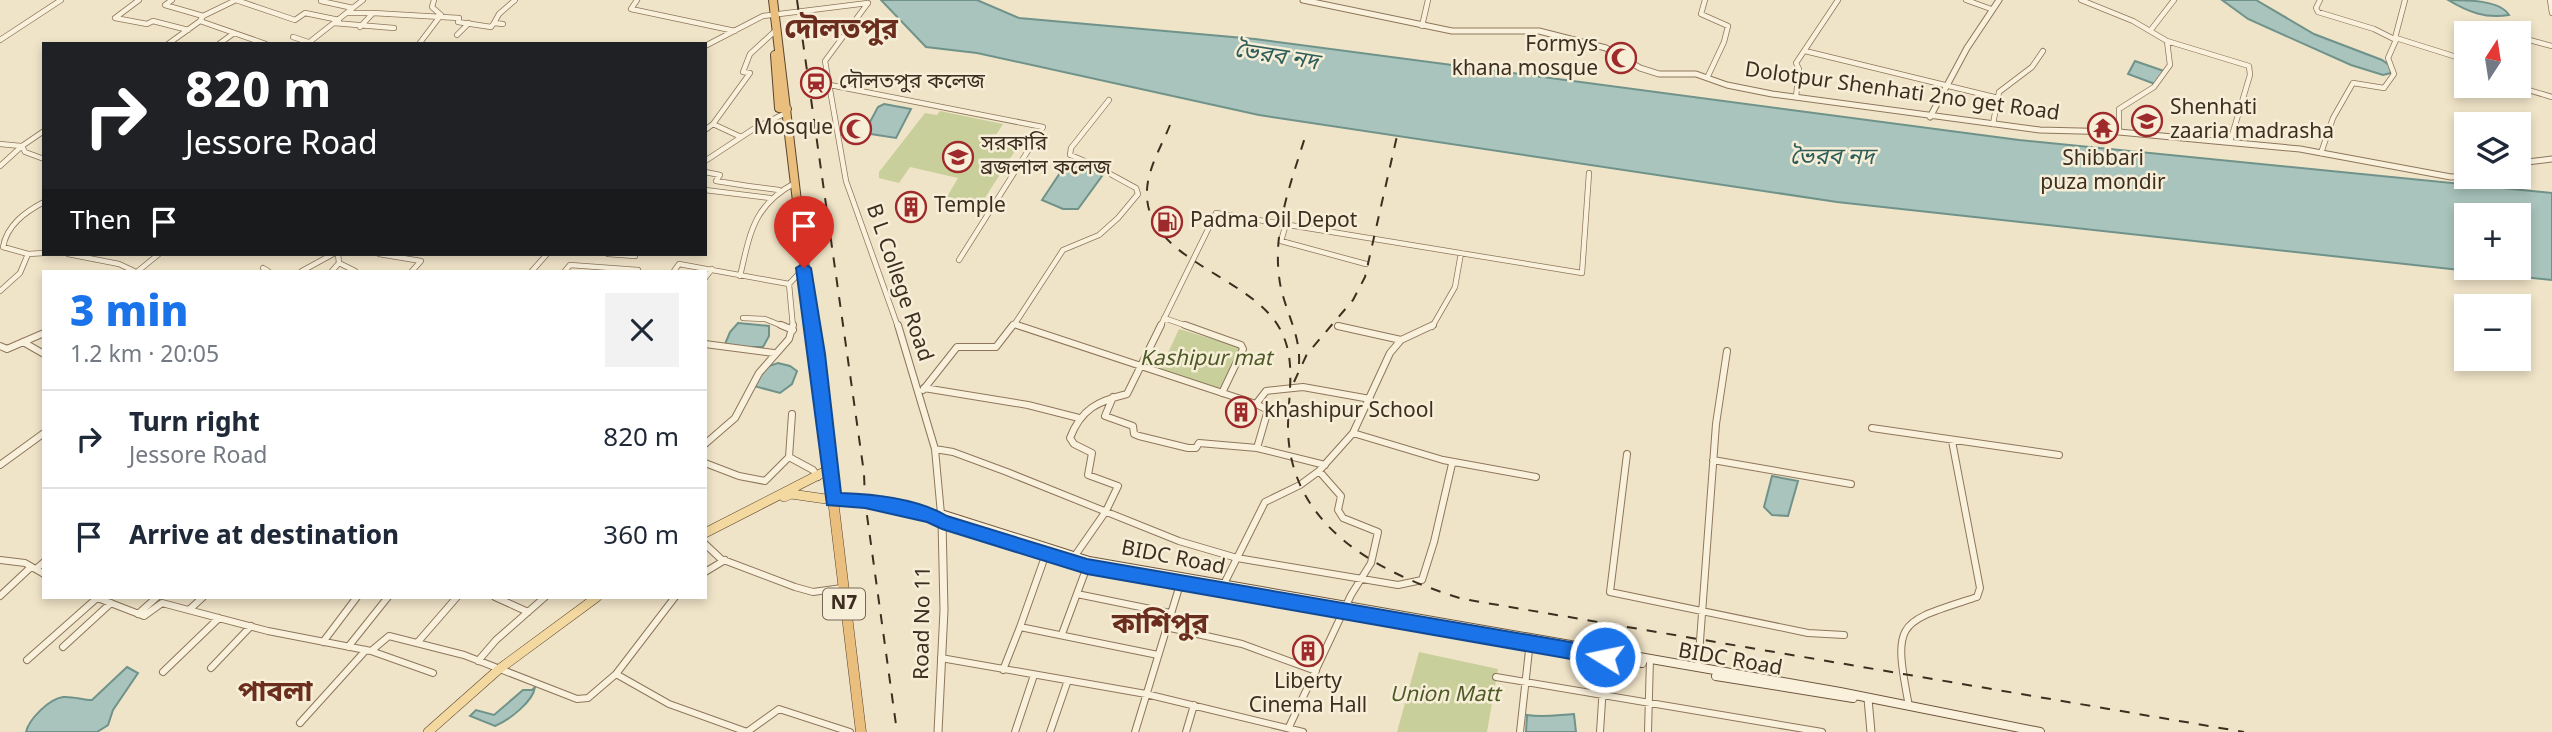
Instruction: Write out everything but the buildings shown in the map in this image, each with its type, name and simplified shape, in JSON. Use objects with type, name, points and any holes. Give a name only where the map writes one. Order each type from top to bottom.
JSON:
[{"type":"highway","name":"N7","points":[[771,0],[817,354],[842,588],[861,732]]},
{"type":"highway","name":"N7","points":[[774,15],[779,108],[787,111]]},
{"type":"main road","points":[[707,534],[830,469]]},
{"type":"main road","points":[[707,534],[791,494],[833,500]]},
{"type":"main road","name":"BIDC Road","points":[[833,500],[865,501],[942,518],[1088,564],[1829,695],[1909,706],[2040,732]]},
{"type":"main road","name":"BIDC Road","points":[[1047,551],[1074,557],[1088,564]]},
{"type":"main road","name":"BIDC Road","points":[[1181,581],[1346,609]]},
{"type":"main road","points":[[428,732],[555,625],[594,599]]},
{"type":"main road","points":[[435,732],[500,671],[599,599]]},
{"type":"main road","name":"BIDC Road","points":[[1650,662],[1840,692],[1868,699]]},
{"type":"street","points":[[0,40],[61,0]]},
{"type":"street","points":[[139,0],[115,18],[148,24],[153,22],[188,30]]},
{"type":"street","points":[[172,0],[165,5],[260,42]]},
{"type":"street","points":[[171,42],[202,19],[236,0],[295,20],[305,13],[339,20]]},
{"type":"street","points":[[309,42],[363,0]]},
{"type":"street","points":[[421,42],[441,15],[432,7],[434,0]]},
{"type":"street","points":[[348,13],[459,18],[458,22],[491,27],[499,14],[515,0]]},
{"type":"street","points":[[637,0],[631,9],[735,32]]},
{"type":"street","name":"Dolotpur Shenhati 2no get Road","points":[[1303,0],[1462,32],[1539,31],[1606,48],[1640,68],[1659,74],[1708,76],[1727,85],[1796,97],[2040,130],[2119,132],[2321,153],[2454,177]]},
{"type":"street","points":[[1422,26],[1428,0]]},
{"type":"street","points":[[1705,0],[1700,14],[1728,26],[1724,42],[1708,76]]},
{"type":"street","points":[[1796,97],[1797,64],[1838,0]]},
{"type":"street","points":[[1966,0],[1991,9]]},
{"type":"street","points":[[1930,117],[1991,9],[1999,0]]},
{"type":"street","points":[[2081,0],[2133,21],[2167,41],[2249,66],[2250,75],[2230,142]]},
{"type":"street","points":[[2150,32],[2174,0]]},
{"type":"street","points":[[2320,0],[2316,8],[2318,12],[2454,56]]},
{"type":"street","points":[[2321,153],[2333,118],[2353,83],[2384,88],[2394,74],[2388,58],[2405,0]]},
{"type":"street","points":[[2550,0],[2552,13]]},
{"type":"street","points":[[321,1],[353,8]]},
{"type":"street","name":"B L College Road","points":[[774,15],[868,3],[825,61],[846,181],[891,302],[919,396],[934,449],[942,518]]},
{"type":"street","points":[[360,27],[373,13]]},
{"type":"street","points":[[707,45],[763,16],[774,15]]},
{"type":"street","points":[[334,23],[394,28]]},
{"type":"street","points":[[457,35],[469,23]]},
{"type":"street","points":[[494,23],[503,24]]},
{"type":"street","points":[[707,128],[750,73],[743,72],[758,44],[774,32]]},
{"type":"street","points":[[222,42],[234,33]]},
{"type":"street","points":[[293,37],[306,42]]},
{"type":"street","points":[[2531,40],[2552,46]]},
{"type":"street","points":[[2119,132],[2119,109],[2154,88],[2170,65],[2167,41]]},
{"type":"street","points":[[1805,51],[1998,98]]},
{"type":"street","points":[[1993,124],[1999,92],[2032,67],[2043,51]]},
{"type":"street","points":[[830,85],[1043,127],[959,260]]},
{"type":"street","points":[[2531,91],[2552,97]]},
{"type":"street","points":[[919,396],[957,347],[996,347],[1016,322],[1063,250],[1073,243],[1094,238],[1133,202],[1138,194],[1136,188],[1110,175],[1098,165],[1070,155],[1076,141],[1109,100]]},
{"type":"street","points":[[707,160],[787,111]]},
{"type":"street","points":[[713,124],[741,137]]},
{"type":"street","points":[[0,166],[42,132]]},
{"type":"street","points":[[0,144],[22,146]]},
{"type":"street","points":[[22,146],[25,152],[42,158]]},
{"type":"street","points":[[2531,161],[2552,159]]},
{"type":"street","points":[[707,172],[720,175],[716,181],[779,190]]},
{"type":"street","points":[[1074,557],[1106,511],[1118,486],[1088,475],[1092,453],[1074,444],[1070,438],[1085,410],[1105,397],[1127,394],[1216,213],[1582,273],[1589,173]]},
{"type":"street","points":[[740,276],[756,215],[779,190],[794,183]]},
{"type":"street","points":[[743,194],[748,186]]},
{"type":"street","points":[[707,190],[770,198]]},
{"type":"street","points":[[42,203],[29,209],[4,237],[3,247],[28,254],[42,253]]},
{"type":"street","points":[[1286,224],[1280,241],[1366,264]]},
{"type":"street","points":[[1223,586],[1265,502],[1300,485],[1325,465],[1353,433],[1390,353],[1401,340],[1432,327],[1455,287],[1461,253]]},
{"type":"street","points":[[0,291],[20,273],[28,254]]},
{"type":"street","points":[[78,256],[120,264],[134,270]]},
{"type":"street","points":[[137,270],[156,256]]},
{"type":"street","points":[[304,270],[332,256]]},
{"type":"street","points":[[337,256],[340,263],[353,270]]},
{"type":"street","points":[[391,256],[421,261],[413,270]]},
{"type":"street","points":[[533,270],[545,256]]},
{"type":"street","points":[[333,270],[340,263]]},
{"type":"street","points":[[675,270],[679,264],[789,284]]},
{"type":"street","points":[[566,270],[570,265],[590,270]]},
{"type":"street","points":[[707,442],[735,418],[748,399],[758,373],[789,339],[793,330],[789,284],[804,268]]},
{"type":"street","points":[[707,275],[712,269]]},
{"type":"street","points":[[743,318],[765,319],[793,330]]},
{"type":"street","points":[[1164,318],[1241,345],[1243,349],[1222,393]]},
{"type":"street","points":[[1016,322],[1016,325],[1138,363],[1140,367],[1268,410],[1257,448]]},
{"type":"street","points":[[1338,326],[1401,340]]},
{"type":"street","points":[[0,346],[7,349],[42,334]]},
{"type":"street","points":[[23,342],[42,353]]},
{"type":"street","points":[[707,344],[774,353]]},
{"type":"street","points":[[1698,668],[1700,610],[1713,460],[1727,351]]},
{"type":"street","points":[[1256,404],[1266,391],[1303,387],[1370,398]]},
{"type":"street","points":[[924,388],[1028,405],[1079,418]]},
{"type":"street","points":[[1113,397],[1105,416],[1128,423],[1139,436],[1188,448],[1196,448],[1199,443],[1257,448],[1325,465]]},
{"type":"street","points":[[707,464],[738,476],[765,481],[789,457],[792,414]]},
{"type":"street","points":[[1872,428],[2059,455]]},
{"type":"street","points":[[1353,433],[1406,452],[1452,464],[1536,477]]},
{"type":"street","points":[[0,465],[42,434]]},
{"type":"street","points":[[1909,706],[1903,672],[1901,634],[1911,620],[1977,597],[1980,588],[1952,441]]},
{"type":"street","points":[[934,449],[953,452],[1179,541],[1237,558],[1398,585],[1422,580],[1434,542],[1452,464]]},
{"type":"street","points":[[1627,454],[1610,592],[1808,633],[1844,635]]},
{"type":"street","points":[[789,457],[813,470],[818,477]]},
{"type":"street","points":[[1713,460],[1851,484]]},
{"type":"street","points":[[1289,727],[1360,579],[1371,563],[1378,532],[1343,518],[1338,510],[1341,496],[1319,471]]},
{"type":"street","name":"Road No 11","points":[[938,732],[942,518]]},
{"type":"street","points":[[707,546],[724,560],[813,592],[842,588]]},
{"type":"street","points":[[1003,670],[1047,551]]},
{"type":"street","points":[[0,560],[42,573]]},
{"type":"street","points":[[707,571],[724,560]]},
{"type":"street","points":[[0,596],[42,563]]},
{"type":"street","points":[[1062,635],[1088,564]]},
{"type":"street","points":[[1135,732],[1181,581]]},
{"type":"street","points":[[1077,594],[1170,613]]},
{"type":"street","points":[[27,660],[94,599]]},
{"type":"street","points":[[101,599],[144,616],[162,603],[251,626],[369,651],[433,673]]},
{"type":"street","points":[[138,614],[155,599]]},
{"type":"street","points":[[189,610],[201,599]]},
{"type":"street","points":[[323,642],[355,599]]},
{"type":"street","points":[[348,647],[386,599]]},
{"type":"street","points":[[417,643],[455,599]]},
{"type":"street","points":[[501,599],[524,607],[528,612]]},
{"type":"street","points":[[478,661],[496,640],[543,599]]},
{"type":"street","points":[[300,723],[369,651],[389,636],[478,661],[583,699],[588,698],[616,674],[673,599]]},
{"type":"street","points":[[63,647],[111,603]]},
{"type":"street","points":[[163,672],[219,618]]},
{"type":"street","points":[[211,668],[251,626]]},
{"type":"street","points":[[1020,627],[1158,655]]},
{"type":"street","points":[[1166,627],[1236,640],[1316,671]]},
{"type":"street","points":[[1520,732],[1530,641]]},
{"type":"street","points":[[1600,732],[1605,654]]},
{"type":"street","points":[[941,658],[1146,694],[1303,732]]},
{"type":"street","points":[[1648,732],[1650,662]]},
{"type":"street","points":[[616,674],[668,704],[747,732],[779,709],[850,732]]},
{"type":"street","points":[[1015,732],[1034,675]]},
{"type":"street","points":[[1496,677],[1822,732]]},
{"type":"street","points":[[1050,732],[1068,680]]},
{"type":"street","points":[[1868,699],[1871,732]]},
{"type":"street","points":[[1186,732],[1194,705]]},
{"type":"green space","points":[[940,111],[1003,124],[996,135],[1022,140],[981,204],[947,197],[958,178],[910,167],[899,183],[879,178],[879,172],[925,113],[937,115]]},
{"type":"green space","name":"Kashipur mat","points":[[1179,329],[1239,347],[1240,352],[1221,389],[1160,370]]},
{"type":"green space","name":"Union Matt","points":[[1419,652],[1498,669],[1487,732],[1397,732]]},
{"type":"water","name":"ভৈরব নদ","points":[[881,0],[977,0],[1019,18],[1255,39],[2019,140],[2454,183],[2454,189],[2512,189],[2552,193],[2552,280],[2531,278],[2531,203],[2454,203],[2454,269],[1837,202],[1259,115],[977,53],[926,47]]},
{"type":"water","points":[[2222,0],[2256,0],[2314,34],[2382,60],[2389,65],[2391,73],[2383,75],[2351,65],[2248,19]]},
{"type":"water","points":[[2448,0],[2491,4],[2505,10],[2509,15],[2477,13]]},
{"type":"water","points":[[2135,61],[2164,71],[2155,84],[2128,74]]},
{"type":"water","points":[[884,104],[911,109],[896,138],[864,133],[878,107]]},
{"type":"water","points":[[1066,164],[1102,176],[1078,209],[1063,209],[1042,200]]},
{"type":"water","points":[[738,323],[769,326],[769,336],[763,347],[730,347],[725,344]]},
{"type":"water","points":[[778,363],[797,371],[792,384],[780,393],[754,386],[766,367]]},
{"type":"water","points":[[1772,476],[1798,481],[1788,516],[1772,515],[1764,507]]},
{"type":"water","points":[[127,667],[138,673],[113,710],[108,725],[97,732],[26,732],[35,716],[52,701],[66,697],[92,700]]},
{"type":"water","points":[[535,687],[530,699],[520,710],[495,726],[470,716],[476,710],[494,715],[523,690],[532,690]]},
{"type":"water","points":[[1574,714],[1576,732],[1526,732],[1527,715]]},
{"type":"railway","points":[[797,0],[864,473],[865,501],[897,732]]},
{"type":"railway","points":[[1170,125],[1148,182],[1150,214],[1162,234],[1180,251],[1246,294],[1266,310],[1280,329],[1290,365],[1288,428],[1292,463],[1304,493],[1322,519],[1345,541],[1371,560],[1401,576],[1463,599],[2244,732]]},
{"type":"railway","points":[[1299,364],[1297,341],[1281,287],[1278,258],[1285,204],[1306,134]]},
{"type":"railway","points":[[1294,382],[1307,354],[1353,300],[1365,277],[1397,136]]},
{"type":"place","name":"Formys khana mosque","points":[[1621,58]]},
{"type":"place","name":"দৌলতপুর কলেজ","points":[[816,83]]},
{"type":"place","name":"Shenhati zaaria madrasha","points":[[2147,121]]},
{"type":"place","name":"Shibbari puza mondir","points":[[2103,128]]},
{"type":"place","name":"Mosque","points":[[856,129]]},
{"type":"place","name":"সরকারি ব্রজলাল কলেজ","points":[[958,157]]},
{"type":"place","name":"Temple","points":[[911,207]]},
{"type":"place","name":"Padma Oil Depot","points":[[1167,222]]},
{"type":"place","name":"khashipur School","points":[[1241,412]]},
{"type":"place","name":"Liberty Cinema Hall","points":[[1308,651]]},
{"type":"district","name":"দৌলতপুর","points":[[841,30]]},
{"type":"district","name":"কাশিপুর","points":[[1160,625]]},
{"type":"district","name":"পাবলা","points":[[275,693]]},
{"type":"route","points":[[804,268],[817,354],[833,500],[865,501],[932,516],[942,522],[1087,566],[1605,657]]}]
